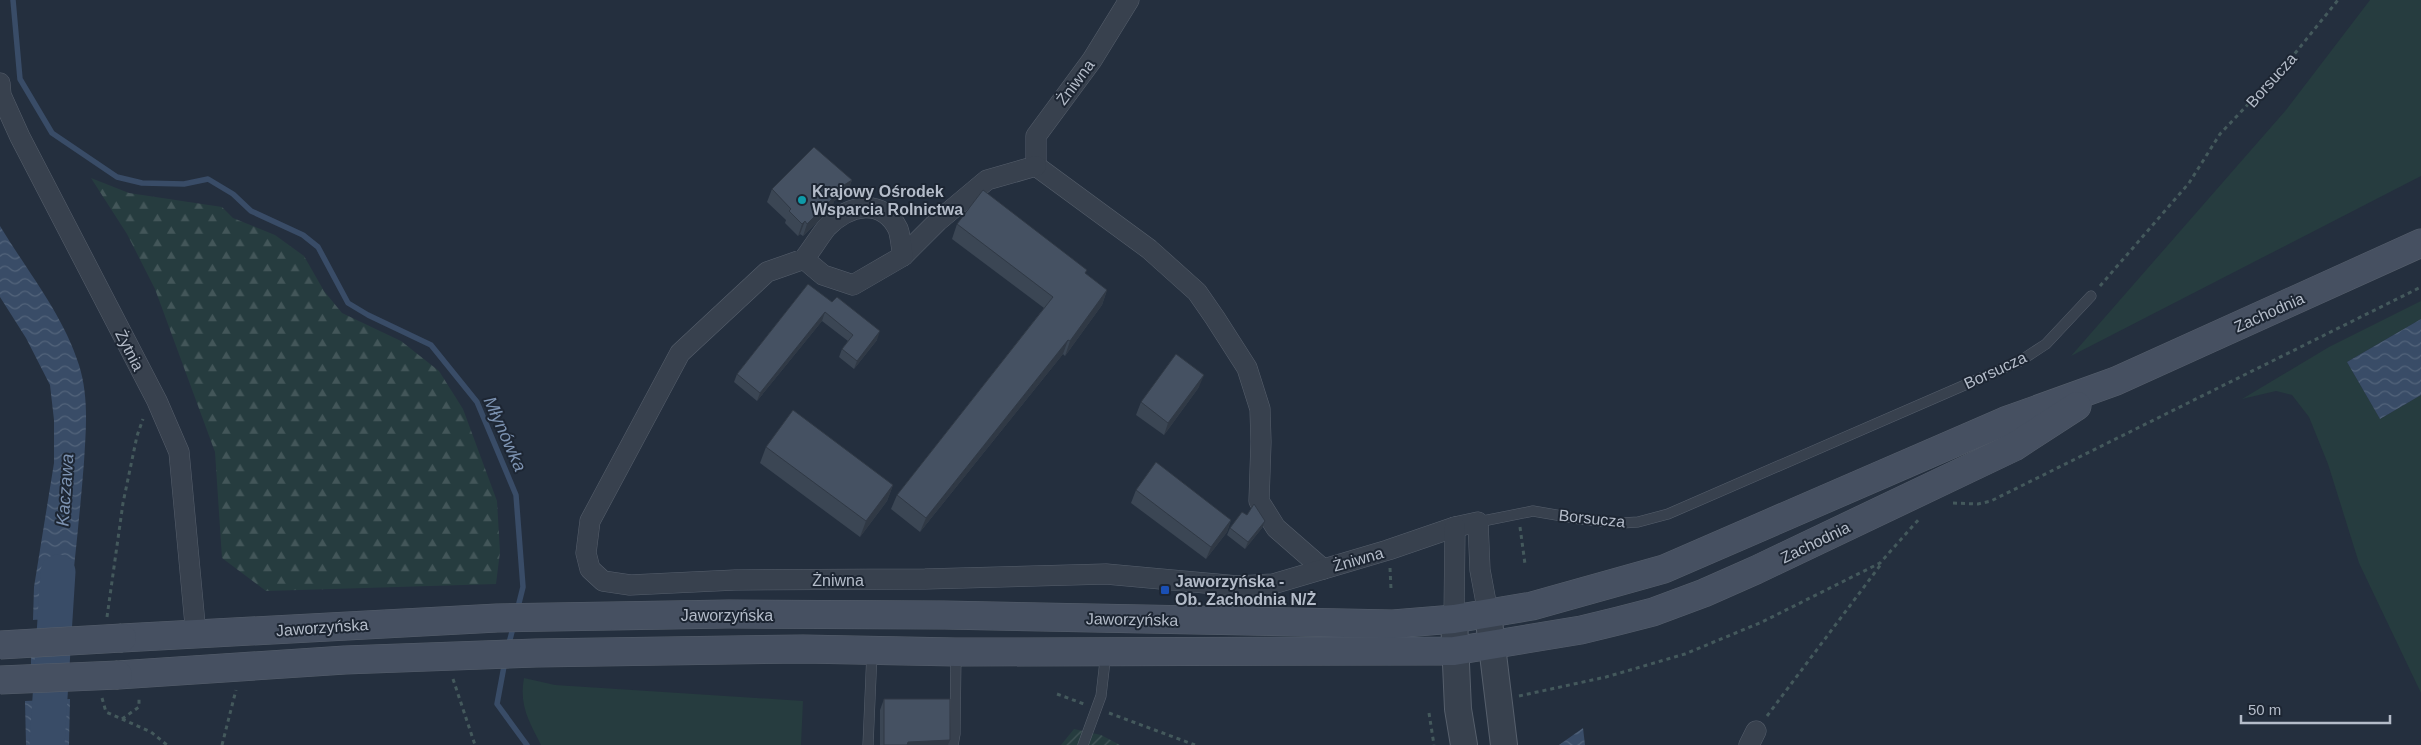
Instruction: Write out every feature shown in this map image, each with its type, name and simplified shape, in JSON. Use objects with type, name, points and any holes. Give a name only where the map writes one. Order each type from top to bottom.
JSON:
[{"type":"main road","name":"Zachodnia","points":[[1488,614],[1556,601],[1664,569],[2005,421],[2116,381],[2421,243]]},
{"type":"main road","name":"Zachodnia","points":[[1491,644],[1581,630],[1653,612],[1704,593],[2014,447],[2116,381]]},
{"type":"main road","name":"Jaworzyńska","points":[[0,645],[497,618],[729,614],[944,615],[1393,624],[1488,614]]},
{"type":"main road","name":"Jaworzyńska","points":[[0,680],[118,675],[236,666],[536,653],[803,649],[956,652],[1106,650],[1454,651],[1491,644]]},
{"type":"street","name":"Żniwna","points":[[1036,166],[1036,136],[1092,60],[1128,0]]},
{"type":"street","name":"Żytnia","points":[[0,83],[2,95],[20,137],[157,401],[179,452],[196,635]]},
{"type":"street","points":[[903,256],[899,231],[889,215],[870,206],[850,211],[828,226],[804,259],[823,275],[853,285],[903,256],[938,221],[987,180],[1036,166],[1149,249],[1201,299],[1247,368],[1260,409],[1262,442],[1259,501],[1276,528],[1323,569]]},
{"type":"street","name":"Żniwna","points":[[804,259],[767,272],[680,353],[590,521],[586,553],[590,569],[603,581],[630,585],[735,580],[926,579],[1106,574],[1238,586],[1273,584],[1388,550],[1456,527],[1478,522]]},
{"type":"street","points":[[1478,522],[1480,570],[1488,614],[1504,745]]},
{"type":"street","points":[[1456,527],[1454,651],[1458,709],[1464,745]]},
{"type":"lane","name":"Borsucza","points":[[1478,522],[1518,513],[1549,512],[1580,519],[1622,523],[1668,514],[2020,361],[2046,344],[2092,296]]},
{"type":"lane","points":[[1083,745],[1101,696],[1106,650]]},
{"type":"lane","points":[[868,745],[872,651]]},
{"type":"lane","points":[[953,745],[955,734],[956,652]]},
{"type":"path","name":"Borsucza","points":[[2092,296],[2189,184],[2220,134],[2288,62],[2338,0]]},
{"type":"path","points":[[1950,503],[1978,504],[1991,501],[2421,287]]},
{"type":"path","points":[[107,606],[123,502],[137,436],[143,419],[157,401]]},
{"type":"path","points":[[1518,513],[1525,564]]},
{"type":"path","points":[[1753,738],[1888,556],[1923,514]]},
{"type":"path","points":[[1518,696],[1606,677],[1685,654],[1809,600],[1868,570],[1888,556]]},
{"type":"path","points":[[222,745],[236,694],[236,666]]},
{"type":"path","points":[[452,678],[475,745]]},
{"type":"path","points":[[1056,694],[1195,745]]},
{"type":"path","points":[[122,720],[139,707]]},
{"type":"path","points":[[106,712],[151,732],[167,745]]},
{"type":"path","points":[[1429,713],[1434,745]]},
{"type":"green space","points":[[2370,0],[2421,0],[2421,176],[2071,356],[2286,110]]},
{"type":"green space","points":[[91,178],[129,193],[222,207],[233,218],[275,235],[304,256],[324,291],[342,313],[401,341],[439,371],[463,409],[497,501],[500,552],[496,584],[266,591],[222,558],[215,452],[155,289],[127,234]]},
{"type":"green space","points":[[2421,301],[2421,319],[2347,362],[2380,419],[2421,395],[2421,693],[2359,563],[2328,464],[2309,417],[2292,395],[2276,391],[2242,399],[2329,347]]},
{"type":"green space","points":[[524,678],[555,685],[803,701],[801,745],[541,745],[526,713],[523,697]]},
{"type":"green space","points":[[1074,729],[1101,735],[1120,745],[1061,745]]},
{"type":"water","points":[[0,226],[44,293],[64,328],[82,377],[86,401],[84,462],[69,617],[33,620],[34,587],[54,463],[54,420],[50,385],[26,338],[0,297]]},
{"type":"water","points":[[2421,319],[2421,395],[2380,419],[2347,362]]},
{"type":"water","points":[[65,654],[64,664],[31,666],[31,656]]},
{"type":"water","points":[[70,699],[69,745],[26,745],[25,701]]},
{"type":"water","points":[[1583,728],[1585,745],[1559,745]]},
{"type":"building","name":"Krajowy Ośrodek Wsparcia Rolnictwa","points":[[814,147],[852,180],[833,192],[836,195],[807,224],[805,221],[802,224],[772,189]]},
{"type":"building","points":[[983,190],[1087,270],[1085,273],[1107,290],[1070,341],[1068,340],[926,518],[897,495],[1053,297],[957,224]]},
{"type":"building","points":[[808,284],[832,302],[837,297],[880,331],[857,361],[842,349],[853,335],[825,312],[760,393],[737,374]]},
{"type":"building","points":[[1176,354],[1204,375],[1168,423],[1141,402]]},
{"type":"building","points":[[793,410],[893,485],[866,521],[766,447]]},
{"type":"building","points":[[1156,462],[1231,520],[1211,547],[1136,490]]},
{"type":"building","points":[[1254,504],[1265,521],[1248,542],[1230,528],[1242,512],[1247,515]]},
{"type":"building","points":[[884,699],[950,699],[950,740],[908,742],[907,745],[884,745]]},
{"type":"waterway","name":"Młynówka","points":[[13,0],[20,79],[52,133],[117,177],[142,183],[184,184],[208,179],[233,194],[251,211],[303,235],[318,247],[348,303],[368,315],[431,345],[477,402],[516,495],[523,587],[517,611]]},
{"type":"waterway","name":"Kaczawa","points":[[47,745],[58,572]]},
{"type":"waterway","name":"Młynówka","points":[[508,647],[514,624]]},
{"type":"waterway","name":"Młynówka","points":[[505,661],[497,704],[527,745]]},
{"type":"place","name":"Krajowy Ośrodek Wsparcia Rolnictwa","points":[[802,200]]},
{"type":"place","name":"Jaworzyńska - Ob. Zachodnia N/Ż","points":[[1165,590]]}]
